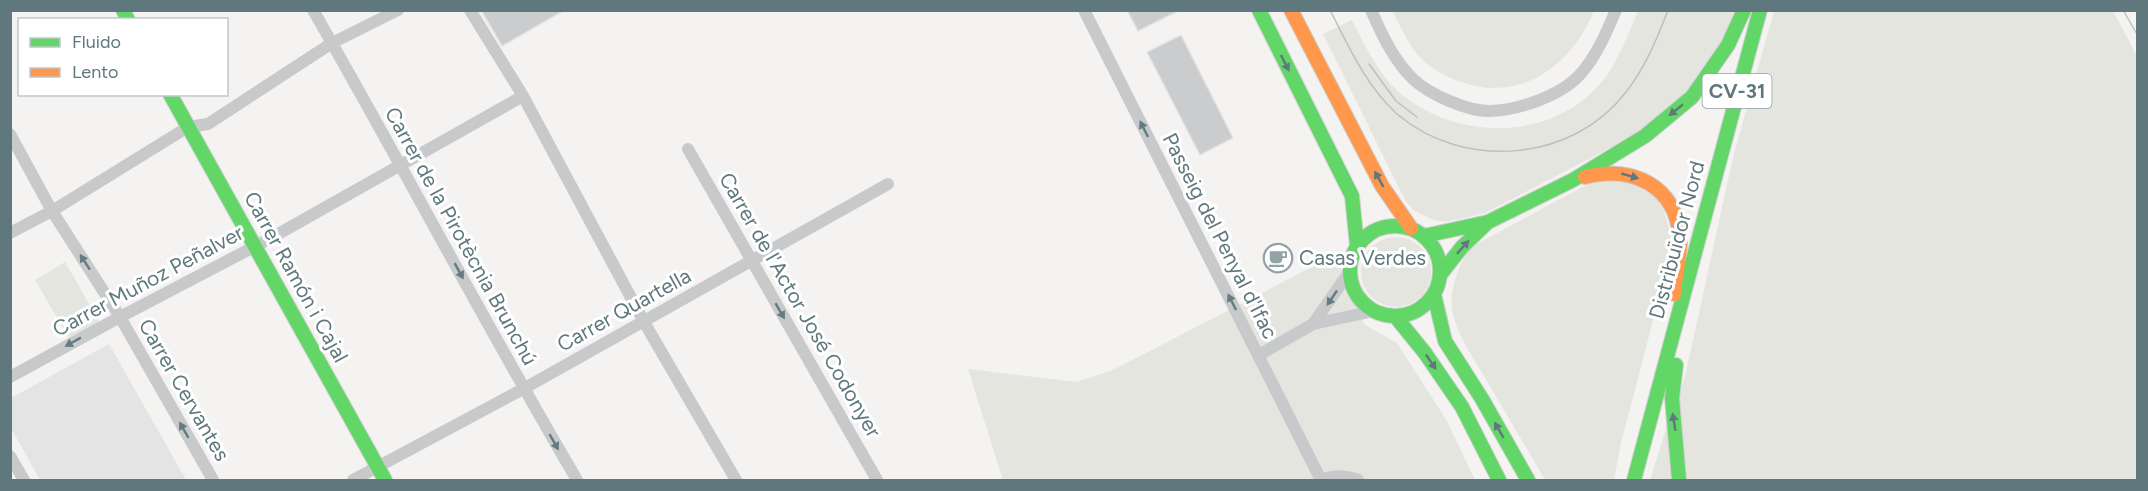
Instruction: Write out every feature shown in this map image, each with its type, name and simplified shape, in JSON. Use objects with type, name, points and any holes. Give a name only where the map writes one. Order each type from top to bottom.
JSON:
[{"type":"main road","points":[[1259,10],[1352,196],[1357,246]]},
{"type":"main road","points":[[1291,10],[1382,186],[1411,228]]},
{"type":"main road","points":[[1424,236],[1488,222],[1573,180],[1645,136],[1692,97],[1728,45],[1744,10]]},
{"type":"main road","name":"Distribuïdor Nord","points":[[1634,480],[1760,10]]},
{"type":"main road","name":"Carrer Ramón i Cajal","points":[[171,96],[385,480]]},
{"type":"main road","points":[[1573,180],[1603,173],[1622,173],[1643,179],[1661,192],[1672,205],[1678,221],[1680,238],[1674,289],[1676,366],[1672,399],[1679,480]]},
{"type":"main road","points":[[1440,275],[1439,260],[1433,247],[1424,236],[1411,228],[1399,226],[1381,228],[1365,237],[1351,258],[1350,271],[1353,287],[1361,301],[1374,311],[1395,316],[1406,315],[1427,303],[1434,294],[1440,275],[1462,247],[1488,222]]},
{"type":"main road","points":[[1434,294],[1445,341],[1482,399],[1528,480]]},
{"type":"main road","points":[[1395,316],[1425,353],[1462,407],[1499,480]]},
{"type":"street","name":"Carrer de la Pirotècnia Brunchú","points":[[313,10],[401,165],[523,389],[577,480]]},
{"type":"street","points":[[10,233],[52,211],[188,127],[208,124],[332,43],[398,10]]},
{"type":"street","points":[[470,10],[523,96],[644,322],[736,480]]},
{"type":"street","name":"Passeig del Penyal d'Ifac","points":[[1084,10],[1321,480]]},
{"type":"street","points":[[1371,10],[1389,49],[1414,80],[1445,101],[1488,111],[1529,105],[1558,91],[1582,72],[1604,39],[1616,10]]},
{"type":"street","name":"Carrer Muñoz Peñalver","points":[[10,377],[254,246],[523,96]]},
{"type":"street","name":"Carrer Cervantes","points":[[10,134],[52,211],[120,317],[213,480]]},
{"type":"street","name":"Carrer de l'Actor José Codonyer","points":[[688,149],[877,480]]},
{"type":"street","name":"Carrer Quartella","points":[[353,480],[523,389],[888,184]]},
{"type":"street","points":[[1313,324],[1350,271]]},
{"type":"street","points":[[1259,355],[1313,324],[1374,311]]},
{"type":"street","points":[[10,456],[24,480]]},
{"type":"street","points":[[1321,480],[1334,476],[1347,476],[1358,480]]},
{"type":"shaded area","points":[[1392,11],[1594,11],[1573,47],[1543,74],[1525,83],[1486,88],[1451,78],[1427,64],[1410,44]]},
{"type":"shaded area","points":[[1638,11],[1735,11],[1726,34],[1685,95],[1637,134],[1485,213],[1446,222],[1433,220],[1413,210],[1404,198],[1323,34],[1352,20],[1385,77],[1400,93],[1425,110],[1452,121],[1482,127],[1512,128],[1541,122],[1568,110],[1592,93],[1615,62]]},
{"type":"shaded area","points":[[1774,11],[2113,11],[2137,56],[2137,480],[1650,480],[1685,377],[1733,157]]},
{"type":"shaded area","points":[[1610,179],[1640,184],[1661,202],[1672,238],[1667,267],[1621,443],[1614,480],[1545,480],[1462,338],[1454,319],[1452,294],[1463,260],[1473,246],[1588,184]]},
{"type":"shaded area","points":[[1396,237],[1409,240],[1421,247],[1428,259],[1431,272],[1428,285],[1421,297],[1409,304],[1396,307],[1383,304],[1371,297],[1364,285],[1361,272],[1364,259],[1371,247],[1383,240]]},
{"type":"shaded area","points":[[1335,255],[1365,325],[1397,343],[1447,421],[1475,480],[1003,480],[968,369],[1076,382],[1113,370]]},
{"type":"shaded area","points":[[65,262],[99,321],[98,324],[70,340],[35,280]]},
{"type":"shaded area","points":[[109,344],[186,480],[40,480],[11,428],[11,398]]},
{"type":"building","points":[[481,10],[565,10],[502,46]]},
{"type":"building","points":[[1127,10],[1180,10],[1138,31]]},
{"type":"building","points":[[1181,35],[1233,138],[1200,155],[1147,52]]},
{"type":"tram line","points":[[1330,10],[1367,79],[1397,114],[1424,132],[1454,144],[1485,151],[1517,151],[1548,145],[1577,133],[1604,115],[1626,92],[1639,73],[1668,10]]},
{"type":"tram line","points":[[2123,10],[2138,36]]},
{"type":"tram line","points":[[1369,64],[1396,101],[1417,117]]},
{"type":"traffic: fast","points":[[123,10],[127,18]]},
{"type":"traffic: fast","points":[[1259,10],[1352,196],[1357,246]]},
{"type":"traffic: fast","points":[[1424,236],[1488,222],[1573,180],[1645,136],[1692,97],[1728,45],[1744,10]]},
{"type":"traffic: fast","points":[[1634,480],[1760,10]]},
{"type":"traffic: fast","points":[[171,96],[385,480]]},
{"type":"traffic: fast","points":[[1440,275],[1462,247],[1488,222]]},
{"type":"traffic: fast","points":[[1395,226],[1412,230],[1427,239],[1436,254],[1440,271],[1436,288],[1427,303],[1412,312],[1395,316],[1378,312],[1363,303],[1354,288],[1350,271],[1354,254],[1363,239],[1378,230],[1395,226]]},
{"type":"traffic: fast","points":[[1434,294],[1445,341],[1482,399],[1528,480]]},
{"type":"traffic: fast","points":[[1395,316],[1425,353],[1462,407],[1499,480]]},
{"type":"traffic: fast","points":[[1676,365],[1672,398],[1679,480]]},
{"type":"traffic: slow","points":[[1291,10],[1382,186],[1411,228]]},
{"type":"traffic: slow","points":[[1585,177],[1602,174],[1635,177],[1661,192],[1670,204],[1677,220],[1680,238],[1674,294]]},
{"type":"place","name":"Casas Verdes","points":[[1278,258]]}]
